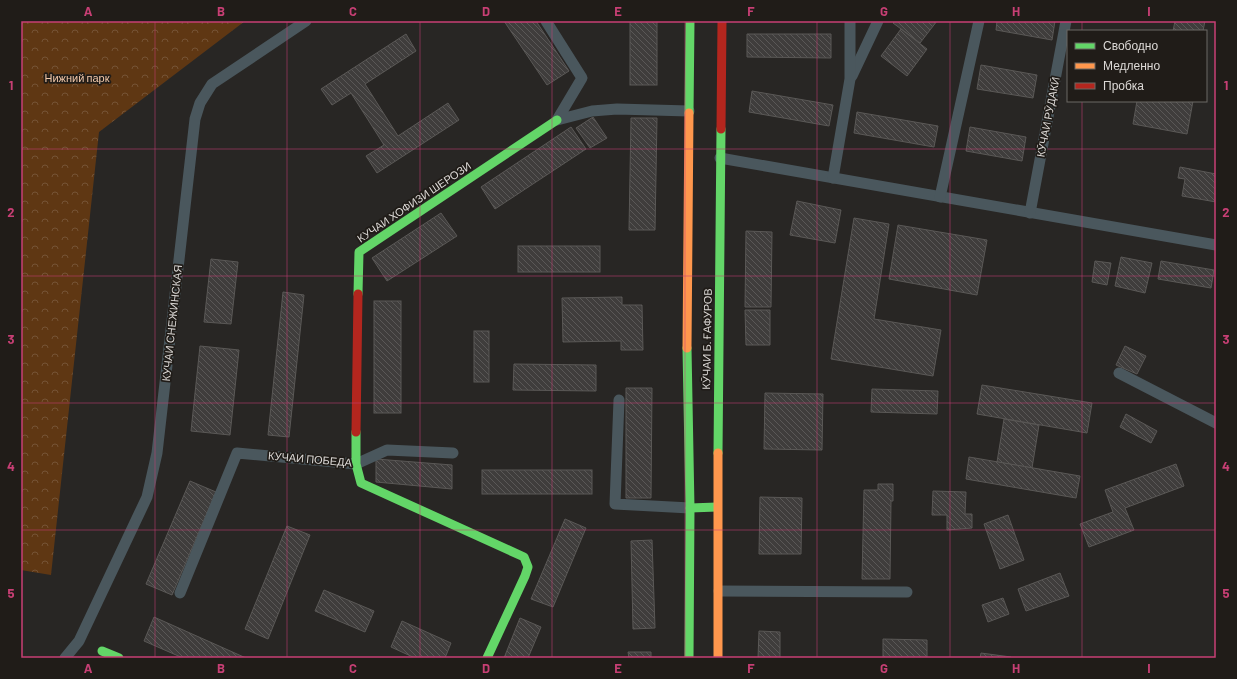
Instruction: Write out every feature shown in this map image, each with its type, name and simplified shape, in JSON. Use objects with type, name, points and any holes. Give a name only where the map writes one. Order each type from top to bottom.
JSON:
[{"type":"main road","name":"КӮЧАИ Б. ҒАФУРОВ","points":[[689,658],[690,508],[687,376],[690,21]]},
{"type":"main road","name":"КӮЧАИ Б. ҒАФУРОВ","points":[[718,658],[719,591],[717,507],[722,21]]},
{"type":"main road","name":"КУЧАИ ХОФИЗИ ШЕРОЗИ","points":[[356,464],[360,252],[557,120]]},
{"type":"main road","points":[[356,464],[361,483],[524,557],[528,567],[525,576],[487,658]]},
{"type":"main road","points":[[690,508],[717,507]]},
{"type":"main road","points":[[102,651],[118,658]]},
{"type":"street","name":"КУЧАИ СНЕЖИНСКАЯ","points":[[65,658],[79,642],[147,498],[157,453],[195,119],[200,103],[212,84],[306,21]]},
{"type":"street","points":[[546,21],[582,78],[557,120]]},
{"type":"street","points":[[833,178],[850,79],[850,21]]},
{"type":"street","points":[[850,79],[878,21]]},
{"type":"street","points":[[940,198],[978,21]]},
{"type":"street","name":"КӮЧАИ РӮДАКӢ","points":[[1030,213],[1066,21]]},
{"type":"street","points":[[557,120],[592,111],[689,111]]},
{"type":"street","points":[[720,158],[940,198],[1216,245]]},
{"type":"street","points":[[1119,373],[1216,423]]},
{"type":"street","points":[[619,400],[615,504],[690,508]]},
{"type":"street","name":"КУЧАИ ПОБЕДА","points":[[180,593],[237,453],[356,464],[387,450],[453,453]]},
{"type":"street","points":[[719,591],[906,592]]},
{"type":"green space","name":"Нижний парк","points":[[21,21],[245,21],[99,132],[51,575],[21,570]]},
{"type":"building","points":[[504,21],[536,21],[569,71],[547,85]]},
{"type":"building","points":[[630,21],[657,21],[657,85],[630,85]]},
{"type":"building","points":[[895,21],[937,21],[920,43],[893,23]]},
{"type":"building","points":[[997,21],[1055,21],[1052,40],[996,30]]},
{"type":"building","points":[[1175,21],[1205,21],[1203,30],[1173,30]]},
{"type":"building","points":[[901,29],[927,49],[907,76],[881,56]]},
{"type":"building","points":[[406,34],[416,51],[365,84],[398,136],[448,103],[459,120],[377,173],[366,156],[384,145],[351,93],[332,105],[321,89]]},
{"type":"building","points":[[747,34],[831,34],[831,58],[747,57]]},
{"type":"building","points":[[981,65],[1037,75],[1033,98],[977,89]]},
{"type":"building","points":[[752,91],[833,105],[829,126],[749,112]]},
{"type":"building","points":[[1137,102],[1193,102],[1187,134],[1133,124]]},
{"type":"building","points":[[857,112],[938,126],[934,147],[854,133]]},
{"type":"building","points":[[593,117],[607,138],[590,148],[576,128]]},
{"type":"building","points":[[631,118],[657,118],[655,230],[629,230]]},
{"type":"building","points":[[571,127],[586,149],[495,209],[481,187]]},
{"type":"building","points":[[970,127],[1026,137],[1022,161],[966,151]]},
{"type":"building","points":[[1180,167],[1216,174],[1216,202],[1182,196],[1185,179],[1178,178]]},
{"type":"building","points":[[797,201],[841,210],[835,243],[790,235]]},
{"type":"building","points":[[441,213],[457,236],[387,281],[372,258]]},
{"type":"building","points":[[854,218],[889,224],[874,319],[941,330],[933,376],[831,359]]},
{"type":"building","points":[[898,225],[987,240],[977,295],[889,279]]},
{"type":"building","points":[[746,231],[772,232],[771,307],[745,307]]},
{"type":"building","points":[[518,246],[600,246],[600,272],[518,272]]},
{"type":"building","points":[[1121,257],[1152,263],[1145,293],[1115,286]]},
{"type":"building","points":[[211,259],[238,262],[231,324],[204,322]]},
{"type":"building","points":[[1095,261],[1111,263],[1107,285],[1092,282]]},
{"type":"building","points":[[1161,261],[1214,270],[1211,288],[1158,279]]},
{"type":"building","points":[[283,292],[304,295],[289,437],[268,435]]},
{"type":"building","points":[[622,297],[622,305],[642,305],[643,350],[621,350],[621,341],[563,342],[562,298]]},
{"type":"building","points":[[374,301],[401,301],[401,413],[374,413]]},
{"type":"building","points":[[745,310],[770,310],[770,345],[746,345]]},
{"type":"building","points":[[474,331],[489,331],[489,382],[474,382]]},
{"type":"building","points":[[200,346],[239,350],[230,435],[191,431]]},
{"type":"building","points":[[1125,346],[1146,356],[1137,374],[1116,365]]},
{"type":"building","points":[[514,364],[596,365],[596,391],[513,390]]},
{"type":"building","points":[[982,385],[1092,403],[1087,433],[977,414]]},
{"type":"building","points":[[626,388],[652,388],[651,498],[626,498]]},
{"type":"building","points":[[872,389],[938,391],[937,414],[871,412]]},
{"type":"building","points":[[765,393],[823,394],[822,450],[764,449]]},
{"type":"building","points":[[1126,414],[1157,431],[1151,443],[1120,427]]},
{"type":"building","points":[[1004,419],[1039,425],[1032,468],[997,462]]},
{"type":"building","points":[[969,457],[1080,476],[1076,498],[966,479]]},
{"type":"building","points":[[376,459],[452,465],[452,489],[376,482]]},
{"type":"building","points":[[1176,464],[1184,486],[1125,508],[1134,530],[1089,547],[1080,524],[1113,512],[1105,490]]},
{"type":"building","points":[[482,470],[592,470],[592,494],[482,494]]},
{"type":"building","points":[[190,481],[216,492],[172,595],[146,584]]},
{"type":"building","points":[[878,484],[893,484],[893,501],[891,501],[890,579],[862,579],[864,490],[878,490]]},
{"type":"building","points":[[933,491],[966,492],[965,514],[972,514],[972,528],[947,530],[947,515],[932,515]]},
{"type":"building","points":[[760,497],[802,498],[801,554],[759,554]]},
{"type":"building","points":[[1008,515],[1024,560],[1000,569],[984,524]]},
{"type":"building","points":[[565,519],[586,528],[553,607],[531,599]]},
{"type":"building","points":[[287,526],[310,535],[268,639],[245,629]]},
{"type":"building","points":[[652,540],[655,628],[633,629],[631,541]]},
{"type":"building","points":[[1060,573],[1069,596],[1026,611],[1018,589]]},
{"type":"building","points":[[324,590],[374,611],[365,632],[315,611]]},
{"type":"building","points":[[1003,598],[1009,614],[988,622],[982,605]]},
{"type":"building","points":[[154,617],[246,658],[183,658],[144,641]]},
{"type":"building","points":[[520,618],[541,627],[528,658],[504,658]]},
{"type":"building","points":[[402,621],[451,643],[445,658],[415,658],[391,647]]},
{"type":"building","points":[[759,631],[780,632],[780,658],[758,658]]},
{"type":"building","points":[[883,639],[927,640],[927,658],[883,658]]},
{"type":"building","points":[[628,652],[651,652],[651,658],[629,658]]},
{"type":"building","points":[[981,653],[1011,657],[1011,658],[980,658]]},
{"type":"traffic: fast","points":[[689,113],[690,21]]},
{"type":"traffic: fast","points":[[358,294],[359,252],[557,120]]},
{"type":"traffic: fast","points":[[718,453],[721,129]]},
{"type":"traffic: fast","points":[[687,348],[690,508],[689,658]]},
{"type":"traffic: fast","points":[[356,432],[356,464],[361,483],[524,557],[528,567],[525,576],[487,658]]},
{"type":"traffic: fast","points":[[690,508],[717,507]]},
{"type":"traffic: fast","points":[[102,651],[119,658]]},
{"type":"traffic: slow","points":[[687,348],[689,113]]},
{"type":"traffic: slow","points":[[718,453],[718,658]]},
{"type":"traffic: jam","points":[[721,129],[722,21]]},
{"type":"traffic: jam","points":[[356,432],[358,294]]}]
